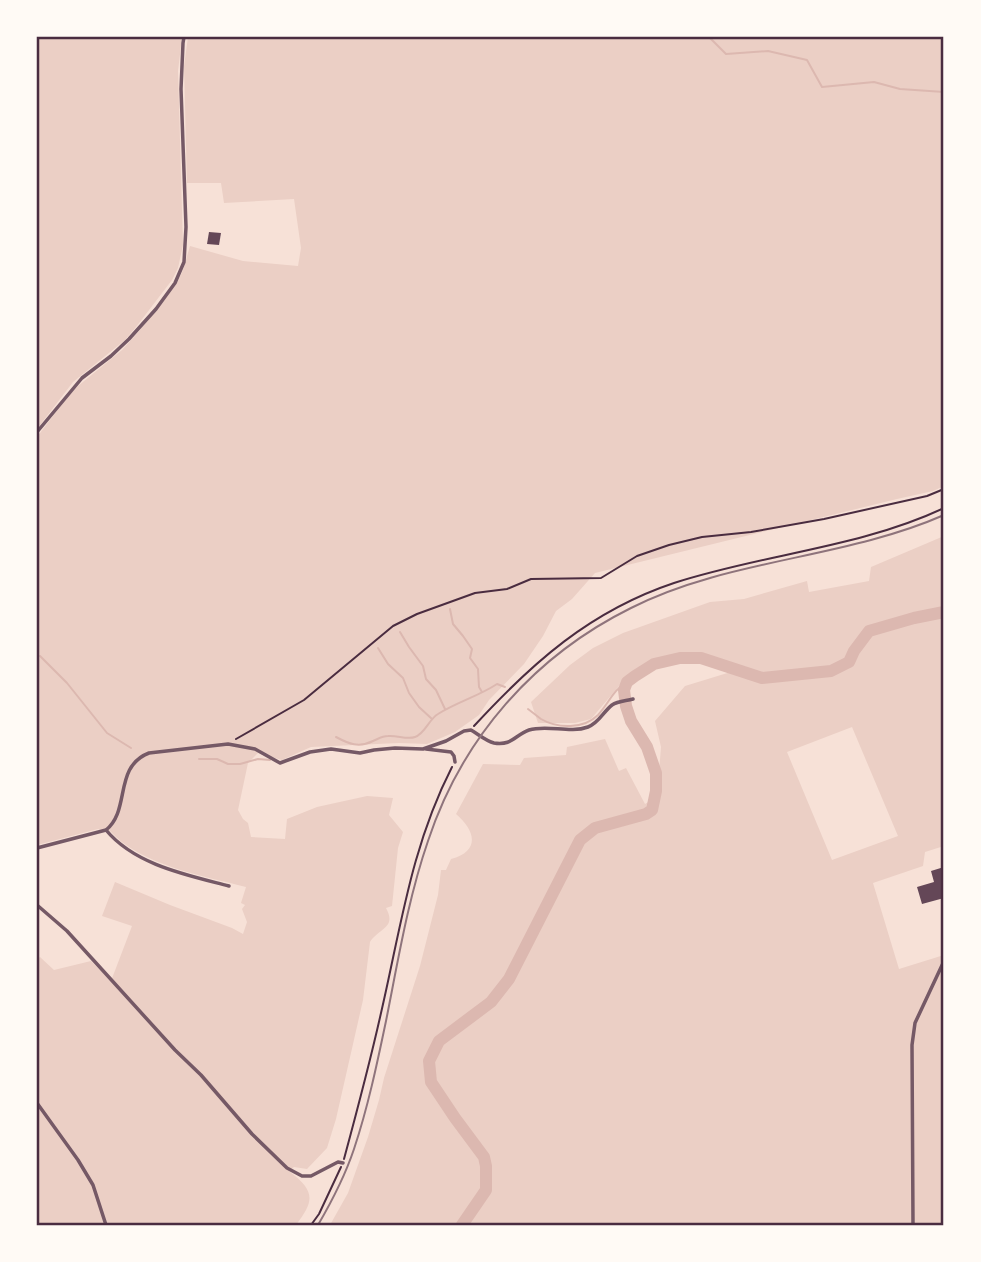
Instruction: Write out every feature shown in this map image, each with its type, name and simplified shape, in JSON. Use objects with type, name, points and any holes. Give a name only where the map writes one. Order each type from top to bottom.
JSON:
[{"type":"street","points":[[37,432],[82,378],[111,356],[156,309],[174,284],[184,261],[186,227],[181,89],[184,37]]},
{"type":"street","points":[[423,749],[471,730],[492,743],[509,743],[528,730],[587,727],[611,706],[633,699]]},
{"type":"street","points":[[37,848],[106,830],[117,815],[130,768],[143,755],[149,753],[228,744],[255,749],[280,763],[310,752],[331,749],[359,753],[395,748],[451,752],[455,762]]},
{"type":"street","points":[[106,830],[125,849],[158,865],[229,886]]},
{"type":"street","points":[[37,905],[67,931],[252,1134],[287,1168],[302,1176],[311,1176],[338,1162],[343,1163]]},
{"type":"street","points":[[914,1225],[912,1045],[915,1023],[942,971],[944,961]]},
{"type":"street","points":[[37,1103],[93,1185],[106,1225]]},
{"type":"path","points":[[228,744],[304,700],[393,626],[417,614],[475,593],[507,589],[531,579],[601,578],[637,556],[669,545],[702,537],[751,532],[824,519],[944,489]]},
{"type":"path","points":[[471,730],[517,681],[564,639],[636,598],[673,583],[715,571],[901,526],[944,508]]},
{"type":"path","points":[[311,1225],[343,1163],[381,1014],[419,846],[437,797],[455,762]]},
{"type":"shaded area","points":[[37,37],[182,37],[178,71],[183,245],[178,268],[172,280],[136,327],[125,340],[73,382],[37,429]]},
{"type":"shaded area","points":[[188,37],[944,37],[944,486],[933,491],[595,573],[572,599],[556,611],[524,664],[489,700],[479,715],[455,732],[427,744],[311,747],[282,760],[258,753],[248,763],[238,810],[248,823],[251,837],[285,839],[287,819],[317,807],[367,796],[393,798],[389,815],[403,832],[398,848],[392,906],[386,908],[389,920],[386,927],[370,942],[363,1000],[327,1148],[307,1169],[294,1167],[289,1171],[308,1190],[307,1209],[296,1225],[37,1225],[37,959],[40,957],[54,970],[91,961],[111,981],[132,926],[102,916],[115,882],[243,934],[247,922],[242,909],[245,905],[241,903],[246,887],[155,861],[123,843],[110,831],[98,829],[37,845],[37,437],[78,386],[122,350],[140,330],[178,281],[190,246],[243,261],[298,266],[301,248],[294,199],[224,203],[221,183],[187,183],[184,66]]},
{"type":"shaded area","points":[[944,536],[944,846],[925,852],[923,866],[873,883],[899,969],[944,955],[944,1225],[330,1225],[348,1193],[368,1137],[420,966],[438,895],[441,870],[446,870],[451,859],[471,846],[468,827],[456,814],[483,764],[520,765],[524,758],[566,755],[567,747],[605,739],[619,771],[626,768],[645,804],[657,797],[661,747],[655,721],[685,686],[747,667],[679,657],[653,661],[625,679],[591,719],[575,723],[538,723],[531,702],[570,665],[593,648],[623,633],[710,602],[744,599],[807,581],[809,592],[869,581],[871,567]],"holes":[[[852,727],[898,836],[832,860],[787,752]]]},
{"type":"building","points":[[209,232],[221,233],[219,245],[207,244]]},
{"type":"building","points":[[944,867],[944,898],[922,904],[917,887],[934,882],[931,871]]},
{"type":"waterway","points":[[709,37],[726,54],[768,51],[807,60],[822,87],[874,82],[900,89],[944,92]]},
{"type":"waterway","points":[[450,609],[453,624],[472,649],[470,658],[478,669],[482,692]]},
{"type":"waterway","points":[[462,1225],[486,1190],[486,1166],[484,1157],[431,1082],[429,1061],[439,1041],[491,1002],[509,979],[580,840],[595,828],[652,810],[656,773],[647,747],[631,721],[626,706],[624,690],[627,682],[654,664],[680,658],[701,658],[762,678],[831,671],[849,662],[869,631],[944,612]]},
{"type":"waterway","points":[[400,632],[423,666],[426,679],[436,690],[445,709]]},
{"type":"waterway","points":[[378,648],[388,664],[403,678],[419,707],[432,719]]},
{"type":"waterway","points":[[40,656],[67,683],[107,733],[131,748]]},
{"type":"waterway","points":[[528,709],[555,725],[586,723],[598,715],[627,682]]},
{"type":"waterway","points":[[336,737],[359,745],[386,736],[415,737],[422,733],[435,716],[445,710],[497,684],[505,687]]},
{"type":"waterway","points":[[199,759],[217,759],[228,764],[258,759],[270,760]]},
{"type":"railway","points":[[318,1225],[347,1169],[364,1117],[409,908],[428,841],[460,768],[506,704],[563,650],[631,608],[668,592],[706,579],[906,530],[944,515]]}]
